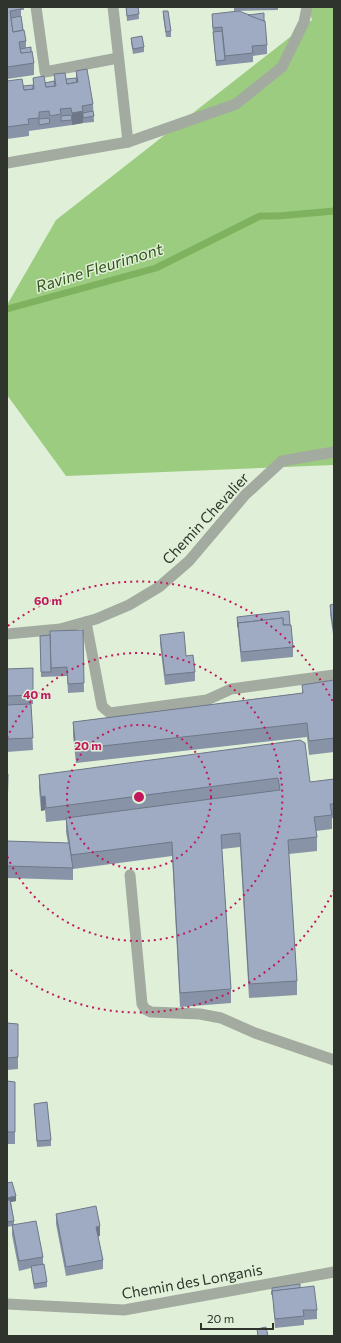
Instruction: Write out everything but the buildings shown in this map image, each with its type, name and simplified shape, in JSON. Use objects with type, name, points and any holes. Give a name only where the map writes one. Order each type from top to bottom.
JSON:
[{"type":"street","points":[[36,7],[45,72],[118,58]]},
{"type":"street","points":[[113,7],[128,142]]},
{"type":"street","points":[[7,163],[128,142],[236,104],[282,67],[304,22],[307,7]]},
{"type":"street","name":"Chemin Chevalier","points":[[7,634],[60,630],[86,622],[129,605],[159,587],[189,561],[245,495],[282,461],[334,452]]},
{"type":"street","points":[[86,622],[102,706],[110,713],[207,700],[231,689],[334,675]]},
{"type":"street","points":[[130,875],[142,1004],[145,1009],[151,1012],[200,1014],[221,1018],[255,1033],[334,1060]]},
{"type":"street","name":"Chemin des Longanis","points":[[7,1304],[124,1310],[334,1272]]},
{"type":"green space","points":[[308,7],[334,7],[334,465],[66,476],[7,395],[7,305],[56,220],[312,20]]},
{"type":"waterway","name":"Ravine Fleurimont","points":[[7,309],[156,268],[260,216],[278,216],[334,211]]}]
